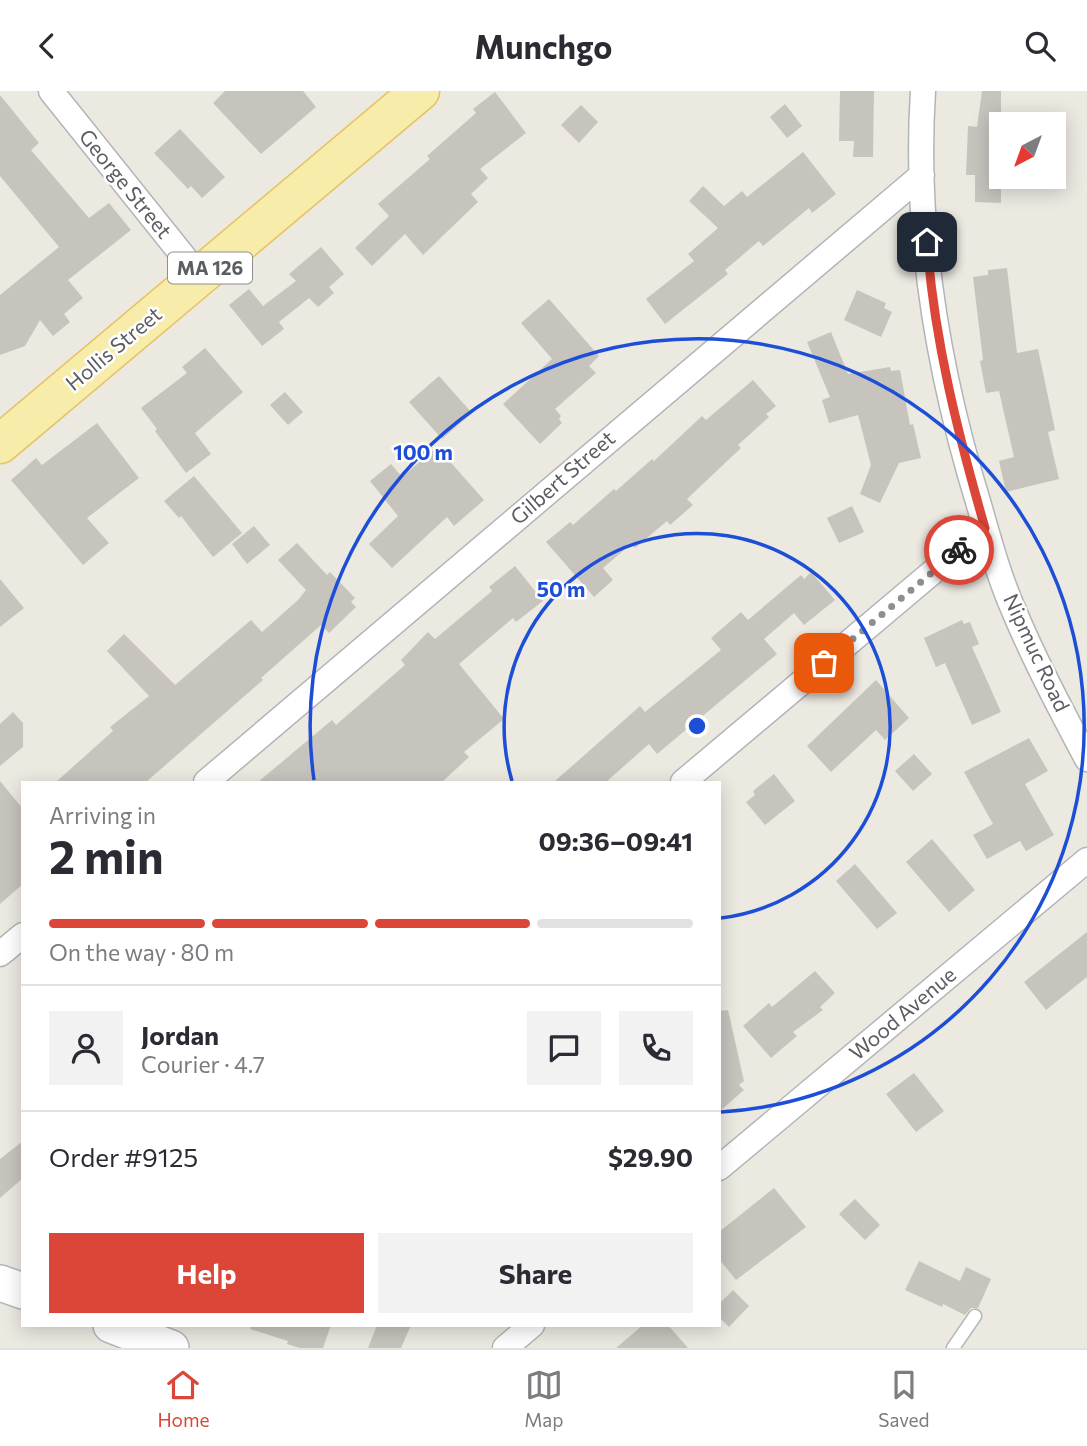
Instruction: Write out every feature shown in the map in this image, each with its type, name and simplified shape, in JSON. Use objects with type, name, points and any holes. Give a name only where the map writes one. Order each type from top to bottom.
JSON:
[{"type":"main road","name":"Hollis Street","points":[[0,444],[420,91]]},
{"type":"street","name":"George Street","points":[[51,91],[200,277]]},
{"type":"street","name":"Nipmuc Road","points":[[923,91],[922,175],[928,264],[939,343],[963,453],[1013,610],[1087,758]]},
{"type":"street","name":"Gilbert Street","points":[[207,781],[922,175]]},
{"type":"street","points":[[684,781],[985,528]]},
{"type":"street","name":"Wood Avenue","points":[[721,1166],[1087,860]]},
{"type":"street","points":[[0,954],[21,937]]},
{"type":"street","points":[[0,1283],[21,1290]]},
{"type":"street","points":[[116,1327],[171,1348]]},
{"type":"street","points":[[505,1348],[530,1327]]},
{"type":"lane","points":[[953,1348],[975,1315]]},
{"type":"building","points":[[225,91],[303,91],[316,107],[261,154],[213,103]]},
{"type":"building","points":[[840,91],[874,91],[873,157],[853,157],[854,141],[839,141]]},
{"type":"building","points":[[982,91],[1001,91],[1001,112],[989,112],[989,189],[1001,189],[1001,203],[975,202],[975,175],[966,175],[968,126],[977,127]]},
{"type":"building","points":[[495,92],[526,133],[480,169],[488,178],[471,194],[478,202],[423,255],[405,234],[372,266],[355,248],[389,216],[378,204],[430,159],[427,156],[476,113],[473,109]]},
{"type":"building","points":[[0,95],[39,143],[31,150],[89,218],[109,203],[131,230],[68,280],[83,298],[64,314],[70,322],[53,336],[40,320],[25,346],[0,355],[0,295],[59,247],[0,176]]},
{"type":"building","points":[[785,104],[802,126],[787,138],[770,117]]},
{"type":"building","points":[[581,105],[598,122],[579,143],[561,125]]},
{"type":"building","points":[[180,129],[225,177],[202,198],[191,186],[188,189],[154,153]]},
{"type":"building","points":[[803,152],[836,194],[812,213],[809,208],[763,246],[759,241],[725,270],[728,274],[665,324],[646,299],[694,261],[688,254],[718,228],[689,201],[703,186],[724,206],[742,191],[747,197]]},
{"type":"building","points":[[321,247],[344,274],[329,287],[334,293],[318,307],[309,298],[279,322],[284,329],[262,346],[229,305],[249,289],[263,306],[296,281],[289,274]]},
{"type":"building","points":[[1007,268],[1017,353],[1038,349],[1055,430],[1048,432],[1059,479],[1006,492],[999,461],[1014,457],[999,391],[986,393],[980,361],[983,360],[973,277],[988,275],[988,270]]},
{"type":"building","points":[[857,290],[886,303],[884,308],[892,312],[881,337],[844,320]]},
{"type":"building","points":[[549,299],[599,356],[589,366],[596,373],[555,409],[561,416],[559,419],[562,423],[540,444],[503,404],[552,359],[521,323]]},
{"type":"building","points":[[831,332],[848,374],[890,367],[891,371],[900,370],[910,425],[913,424],[921,458],[899,463],[880,503],[860,494],[871,465],[858,415],[829,423],[822,400],[830,397],[807,342]]},
{"type":"building","points":[[205,348],[243,392],[195,433],[211,454],[186,473],[141,408],[187,373],[182,367]]},
{"type":"building","points":[[439,376],[472,413],[442,439],[409,402]]},
{"type":"building","points":[[753,380],[776,406],[766,414],[769,417],[738,445],[741,448],[687,499],[693,505],[670,525],[667,521],[635,548],[631,544],[603,568],[613,580],[594,597],[546,542],[570,522],[573,525],[614,489],[616,491],[652,459],[654,461],[702,416],[706,420]]},
{"type":"building","points":[[285,392],[303,412],[288,425],[270,405]]},
{"type":"building","points":[[97,423],[139,478],[87,518],[109,543],[83,565],[11,480],[36,458],[42,465]]},
{"type":"building","points":[[437,447],[484,500],[454,526],[447,517],[392,568],[369,544],[398,516],[370,481],[391,464],[402,477]]},
{"type":"building","points":[[194,476],[242,533],[213,557],[181,516],[179,518],[164,501]]},
{"type":"building","points":[[852,506],[864,532],[839,543],[827,518]]},
{"type":"building","points":[[254,526],[270,545],[247,564],[232,544]]},
{"type":"building","points":[[297,543],[327,575],[330,572],[355,598],[351,602],[356,607],[329,633],[321,625],[261,678],[263,680],[147,781],[57,781],[113,731],[110,727],[149,696],[107,651],[124,634],[175,685],[251,620],[262,632],[298,600],[306,590],[278,560]]},
{"type":"building","points":[[515,566],[543,601],[516,622],[513,618],[459,664],[504,719],[464,752],[469,757],[443,781],[259,781],[332,720],[336,725],[405,665],[401,660],[428,632],[435,639],[492,591],[489,587]]},
{"type":"building","points":[[811,572],[835,600],[804,625],[794,613],[764,639],[777,654],[657,754],[649,744],[607,781],[555,781],[640,706],[645,712],[721,650],[711,638],[741,612],[748,620],[801,575],[804,579]]},
{"type":"building","points":[[0,579],[24,608],[0,627]]},
{"type":"building","points":[[962,620],[964,624],[970,622],[979,644],[972,647],[1001,712],[972,725],[945,663],[936,667],[924,638]]},
{"type":"building","points":[[876,680],[909,718],[885,740],[876,730],[831,772],[807,746]]},
{"type":"building","points":[[13,712],[23,723],[23,747],[0,766],[0,724]]},
{"type":"building","points":[[1029,738],[1048,771],[1025,784],[1054,835],[1026,851],[1020,841],[987,859],[973,835],[993,824],[964,772]]},
{"type":"building","points":[[914,754],[932,774],[913,791],[895,771]]},
{"type":"building","points":[[774,774],[795,801],[765,825],[746,802],[755,795],[753,791]]},
{"type":"building","points":[[0,781],[21,807],[21,886],[0,904]]},
{"type":"building","points":[[932,839],[975,890],[949,912],[906,862]]},
{"type":"building","points":[[855,864],[897,913],[877,929],[836,881]]},
{"type":"building","points":[[1087,932],[1087,977],[1046,1010],[1024,982]]},
{"type":"building","points":[[815,971],[835,993],[820,1007],[823,1010],[793,1032],[797,1036],[771,1058],[743,1026],[769,1003],[772,1007]]},
{"type":"building","points":[[728,1010],[744,1081],[739,1085],[744,1090],[721,1110],[721,1011]]},
{"type":"building","points":[[914,1073],[944,1111],[916,1132],[886,1094]]},
{"type":"building","points":[[21,1143],[21,1180],[0,1198],[0,1159]]},
{"type":"building","points":[[774,1188],[806,1227],[736,1280],[721,1261],[721,1230]]},
{"type":"building","points":[[855,1199],[880,1225],[865,1240],[839,1214]]},
{"type":"building","points":[[919,1261],[960,1281],[966,1267],[991,1279],[978,1308],[971,1308],[965,1315],[905,1290]]},
{"type":"building","points":[[733,1290],[749,1306],[729,1327],[721,1319],[721,1302]]},
{"type":"building","points":[[330,1327],[323,1348],[300,1348],[287,1344],[288,1341],[250,1329]]},
{"type":"building","points":[[376,1327],[410,1327],[401,1348],[368,1348]]},
{"type":"building","points":[[641,1327],[670,1327],[688,1348],[616,1348]]},
{"type":"way so far","points":[[824,663],[959,550]]},
{"type":"route","points":[[927,242],[939,343],[963,453],[985,528],[959,550]]}]
